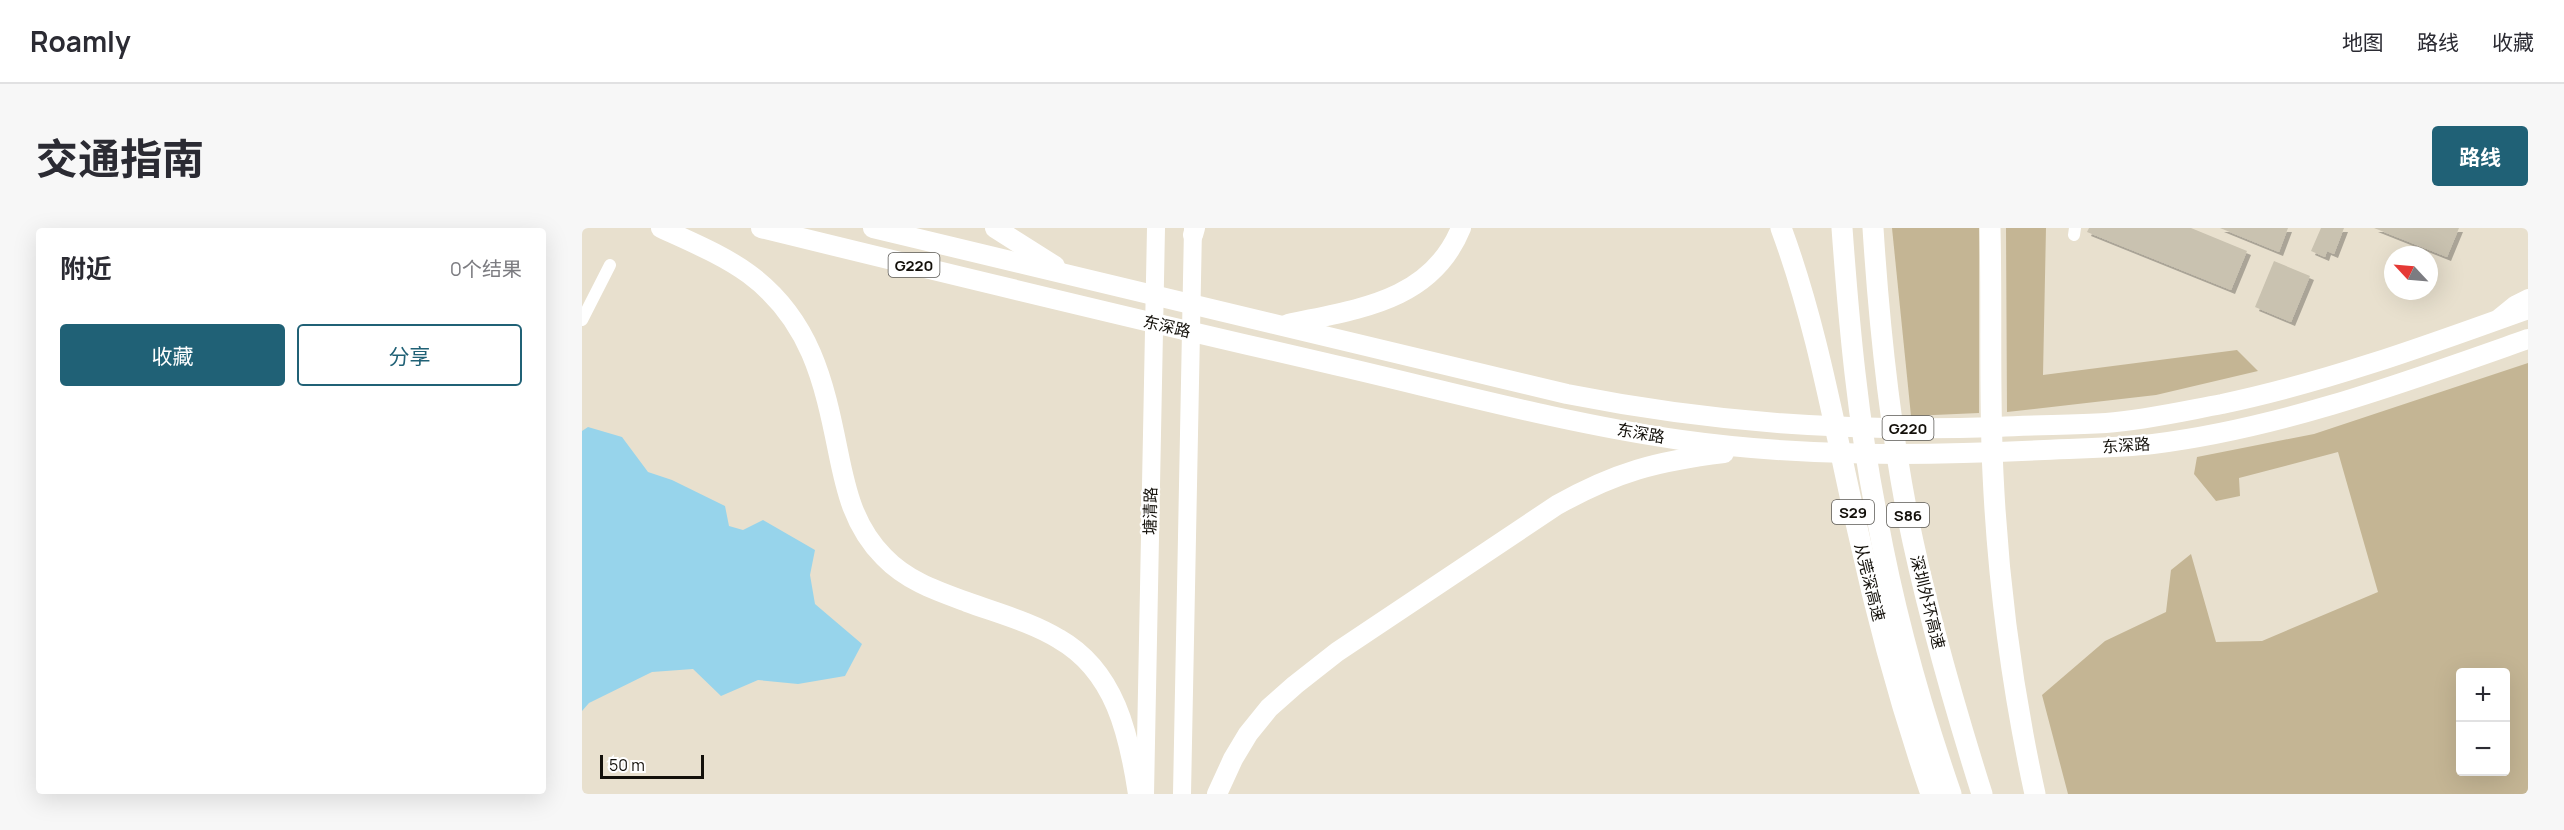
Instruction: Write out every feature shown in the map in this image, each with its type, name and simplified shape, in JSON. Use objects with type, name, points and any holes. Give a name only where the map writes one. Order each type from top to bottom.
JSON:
[{"type":"highway","points":[[661,228],[724,258],[749,274],[777,298],[796,320],[820,374],[849,502],[868,539],[884,557],[899,571],[918,583],[1059,638],[1094,667],[1107,684],[1124,725],[1138,794]]},
{"type":"highway","name":"东深路","points":[[761,228],[1282,353],[1582,422],[1677,440],[1762,449],[1948,455],[2151,444],[2229,430],[2306,411],[2420,377],[2528,339]]},
{"type":"highway","name":"东深路","points":[[873,228],[1504,380],[1622,405],[1722,420],[1774,424],[1924,429],[2108,423],[2186,411],[2310,382],[2414,350],[2528,309]]},
{"type":"highway","points":[[995,228],[1068,274]]},
{"type":"highway","points":[[1283,325],[1366,306],[1397,296],[1416,286],[1437,266],[1455,243],[1461,228]]},
{"type":"highway","name":"从莞深高速","points":[[1781,228],[1799,278],[1816,342],[1859,538],[1888,651],[1931,794]]},
{"type":"highway","name":"深圳外环高速","points":[[1842,228],[1855,371],[1876,515],[1909,656],[1951,794]]},
{"type":"highway","name":"深圳外环高速","points":[[1873,228],[1888,385],[1907,511],[1938,645],[1982,794]]},
{"type":"highway","points":[[1990,235],[1991,381],[1996,531],[2017,703],[2035,794]]},
{"type":"highway","points":[[1217,794],[1233,759],[1248,734],[1269,708],[1295,685],[1337,652],[1557,505],[1586,489],[1645,466],[1679,458],[1762,449]]},
{"type":"main road","name":"塘清路","points":[[1145,794],[1156,228]]},
{"type":"main road","points":[[1182,794],[1194,230]]},
{"type":"street","points":[[582,320],[610,265]]},
{"type":"street","points":[[2490,322],[2514,303],[2528,296]]},
{"type":"shaded area","points":[[1892,228],[1979,228],[1979,413],[1911,416]]},
{"type":"shaded area","points":[[2006,228],[2046,228],[2043,375],[2237,350],[2258,371],[2156,395],[2007,412]]},
{"type":"shaded area","points":[[2528,363],[2528,794],[2068,794],[2042,695],[2105,641],[2166,612],[2171,570],[2191,554],[2216,642],[2262,641],[2378,592],[2338,452],[2239,478],[2240,496],[2216,501],[2194,474],[2197,457],[2314,434]]},
{"type":"water","points":[[588,427],[622,437],[648,472],[672,480],[725,506],[729,526],[743,530],[763,520],[815,550],[810,575],[815,604],[862,644],[845,676],[798,684],[758,680],[721,696],[693,669],[652,672],[589,703],[582,711],[582,431]]},
{"type":"building","points":[[2089,228],[2191,228],[2247,251],[2231,290],[2087,232]]},
{"type":"building","points":[[2220,228],[2288,228],[2279,252]]},
{"type":"building","points":[[2321,228],[2344,228],[2334,254],[2327,251],[2325,257],[2311,251]]},
{"type":"building","points":[[2374,228],[2459,228],[2447,257],[2438,253],[2438,246],[2419,246]]},
{"type":"building","points":[[2274,261],[2310,276],[2291,322],[2255,307]]}]
